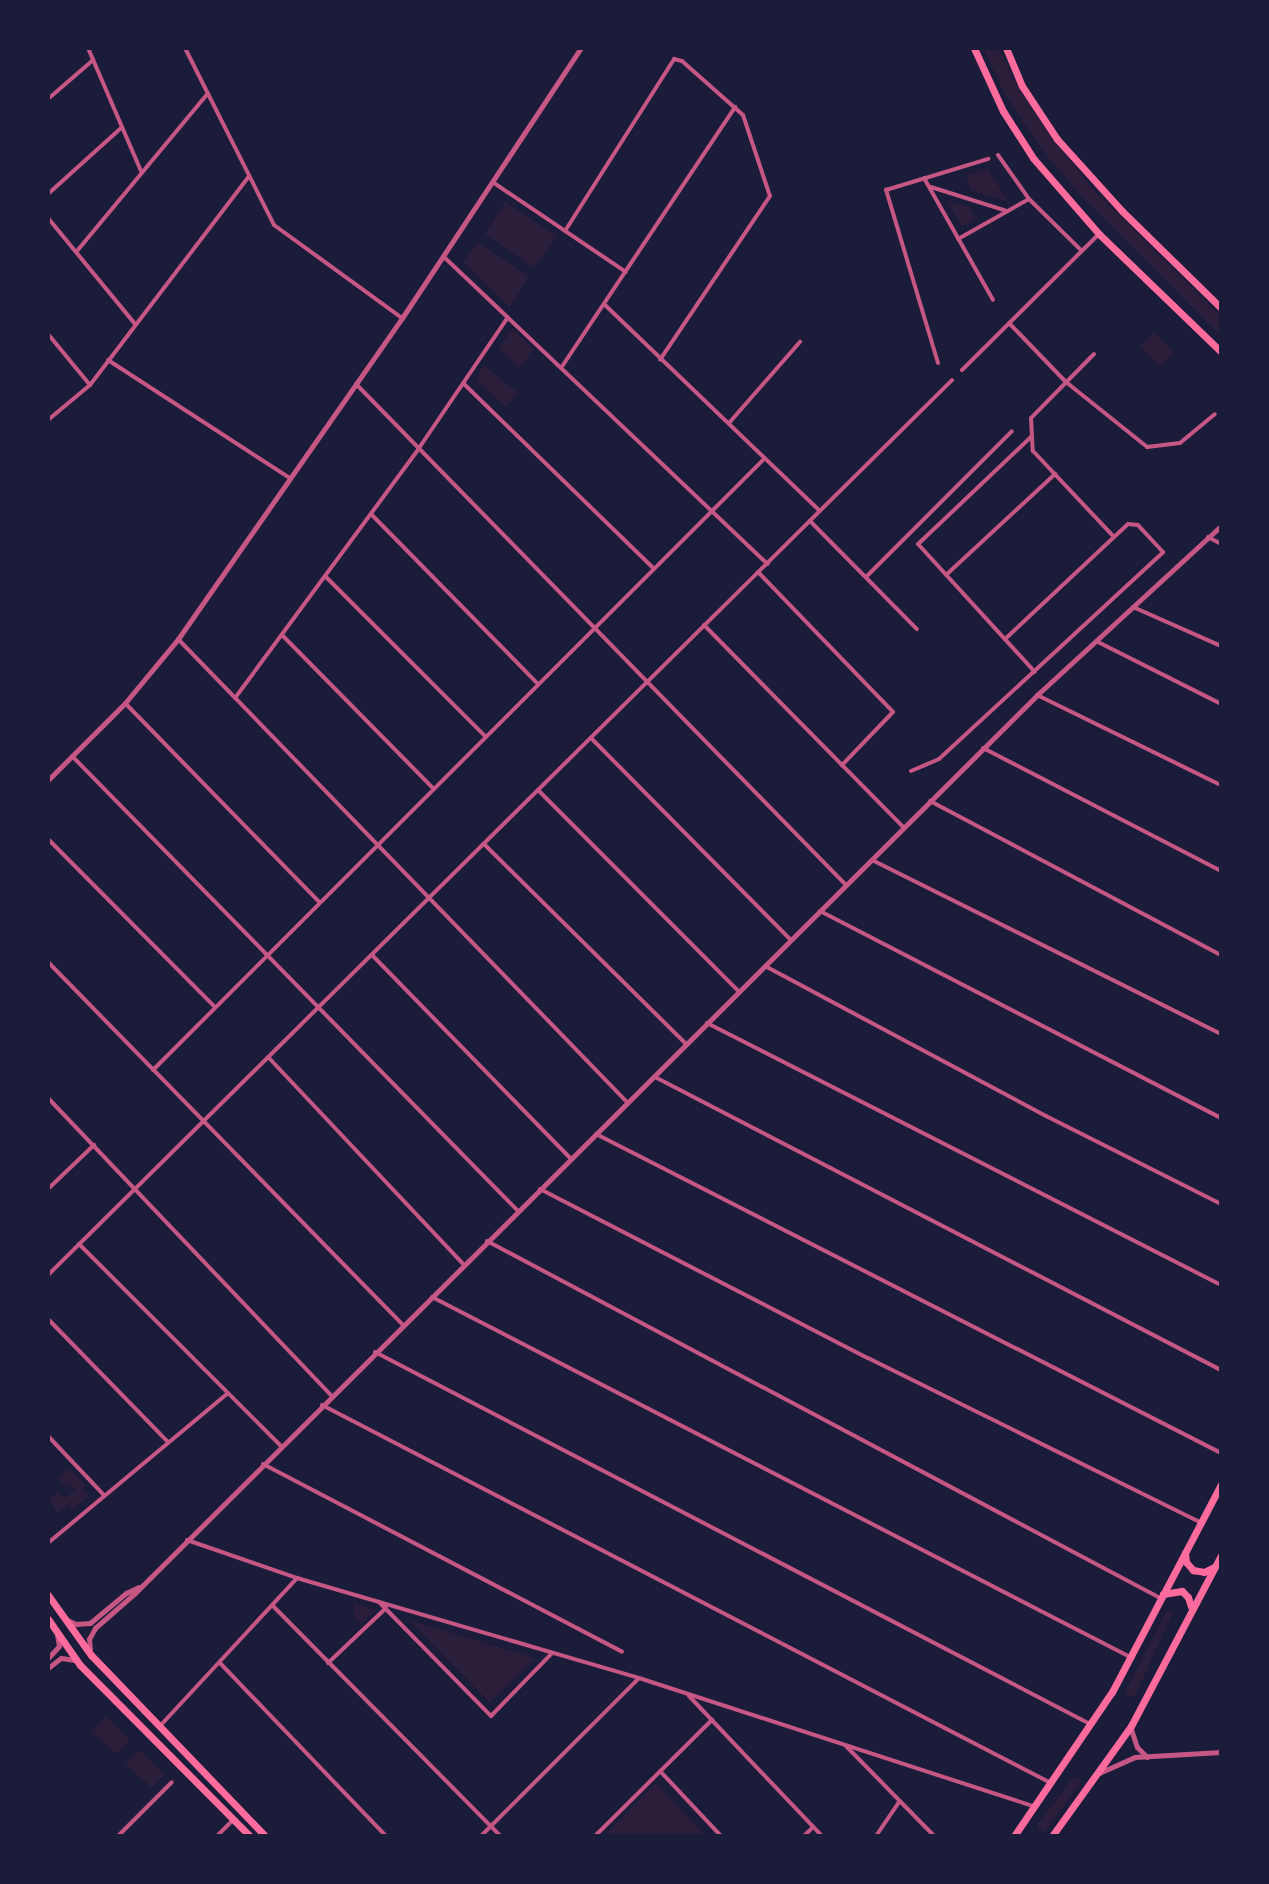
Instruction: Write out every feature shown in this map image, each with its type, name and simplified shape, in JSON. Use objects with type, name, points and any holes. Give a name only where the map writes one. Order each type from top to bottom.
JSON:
[{"type":"main road","points":[[974,48],[1003,111],[1033,158],[1099,234],[1221,352]]},
{"type":"main road","points":[[1006,48],[1022,86],[1057,139],[1122,211],[1221,308]]},
{"type":"main road","points":[[1014,1836],[1093,1725],[1221,1484]]},
{"type":"main road","points":[[1187,1547],[1185,1560],[1193,1570],[1207,1572],[1216,1565]]},
{"type":"main road","points":[[1052,1836],[1131,1726],[1221,1555]]},
{"type":"main road","points":[[1160,1598],[1171,1590],[1182,1591],[1191,1602],[1190,1613]]},
{"type":"main road","points":[[48,1595],[91,1655],[265,1836]]},
{"type":"main road","points":[[48,1619],[78,1662],[250,1836]]},
{"type":"street","points":[[88,48],[120,129],[141,171]]},
{"type":"street","points":[[185,48],[274,225],[402,318]]},
{"type":"street","points":[[48,780],[125,703],[178,639],[444,257],[581,48]]},
{"type":"street","points":[[48,99],[93,60]]},
{"type":"street","points":[[565,231],[672,60],[682,61],[743,115],[770,188],[765,207],[660,360]]},
{"type":"street","points":[[77,251],[208,93]]},
{"type":"street","points":[[561,368],[735,107]]},
{"type":"street","points":[[48,194],[120,129]]},
{"type":"street","points":[[998,155],[1029,199],[1082,251]]},
{"type":"street","points":[[938,363],[886,190],[988,159]]},
{"type":"street","points":[[48,420],[90,385],[249,176]]},
{"type":"street","points":[[924,178],[993,300]]},
{"type":"street","points":[[494,183],[626,272]]},
{"type":"street","points":[[929,186],[1007,211]]},
{"type":"street","points":[[958,239],[1029,199]]},
{"type":"street","points":[[48,218],[135,324]]},
{"type":"street","points":[[962,370],[1099,234]]},
{"type":"street","points":[[444,257],[767,564]]},
{"type":"street","points":[[604,304],[820,510]]},
{"type":"street","points":[[235,698],[419,448],[508,317]]},
{"type":"street","points":[[1009,323],[1066,382],[1147,447],[1177,445],[1215,414]]},
{"type":"street","points":[[48,334],[90,385]]},
{"type":"street","points":[[729,423],[800,342]]},
{"type":"street","points":[[1094,354],[1031,418],[1033,451],[1114,537]]},
{"type":"street","points":[[108,360],[290,478]]},
{"type":"street","points":[[48,1275],[952,380]]},
{"type":"street","points":[[356,384],[846,885]]},
{"type":"street","points":[[464,384],[653,568]]},
{"type":"street","points":[[866,577],[1012,431]]},
{"type":"street","points":[[1032,436],[918,544],[1035,672]]},
{"type":"street","points":[[153,1070],[765,458]]},
{"type":"street","points":[[946,575],[1055,474]]},
{"type":"street","points":[[371,514],[537,683]]},
{"type":"street","points":[[810,521],[917,629]]},
{"type":"street","points":[[911,771],[939,759],[1163,552],[1138,525],[1128,524],[1005,639]]},
{"type":"street","points":[[91,1655],[89,1639],[95,1628],[1037,695],[1221,526]]},
{"type":"street","points":[[1208,537],[1221,544]]},
{"type":"street","points":[[758,572],[893,712],[842,765]]},
{"type":"street","points":[[325,576],[485,736]]},
{"type":"street","points":[[1133,607],[1221,646]]},
{"type":"street","points":[[704,625],[904,828]]},
{"type":"street","points":[[282,635],[433,788]]},
{"type":"street","points":[[178,639],[627,1102]]},
{"type":"street","points":[[1096,641],[1221,704]]},
{"type":"street","points":[[1037,695],[1221,785]]},
{"type":"street","points":[[125,703],[319,902]]},
{"type":"street","points":[[591,738],[791,940]]},
{"type":"street","points":[[983,748],[1221,871]]},
{"type":"street","points":[[72,756],[269,953],[518,1211]]},
{"type":"street","points":[[538,790],[738,991]]},
{"type":"street","points":[[930,801],[1221,955]]},
{"type":"street","points":[[48,839],[215,1007]]},
{"type":"street","points":[[484,844],[686,1044]]},
{"type":"street","points":[[872,860],[1221,1034]]},
{"type":"street","points":[[820,911],[1221,1118]]},
{"type":"street","points":[[372,955],[570,1158]]},
{"type":"street","points":[[48,962],[403,1325]]},
{"type":"street","points":[[765,966],[1046,1116],[1221,1204]]},
{"type":"street","points":[[707,1023],[1221,1285]]},
{"type":"street","points":[[269,1058],[464,1265]]},
{"type":"street","points":[[653,1076],[1221,1370]]},
{"type":"street","points":[[48,1098],[332,1396]]},
{"type":"street","points":[[595,1133],[1221,1453]]},
{"type":"street","points":[[48,1189],[94,1145]]},
{"type":"street","points":[[540,1189],[868,1358],[1200,1522]]},
{"type":"street","points":[[487,1241],[1160,1598]]},
{"type":"street","points":[[79,1244],[281,1446]]},
{"type":"street","points":[[432,1297],[1130,1657]]},
{"type":"street","points":[[48,1319],[168,1442]]},
{"type":"street","points":[[375,1352],[1093,1725]]},
{"type":"street","points":[[48,1543],[228,1393]]},
{"type":"street","points":[[322,1405],[1051,1783]]},
{"type":"street","points":[[48,1436],[104,1495]]},
{"type":"street","points":[[263,1464],[622,1652]]},
{"type":"street","points":[[187,1540],[297,1578],[639,1678],[1035,1807]]},
{"type":"street","points":[[160,1726],[297,1578]]},
{"type":"street","points":[[66,1619],[76,1624],[90,1623],[126,1593],[140,1586]]},
{"type":"street","points":[[378,1600],[491,1716],[552,1652]]},
{"type":"street","points":[[273,1606],[501,1836]]},
{"type":"street","points":[[328,1663],[386,1608]]},
{"type":"street","points":[[48,1658],[59,1646],[56,1630]]},
{"type":"street","points":[[48,1668],[61,1658],[78,1662]]},
{"type":"street","points":[[220,1663],[386,1836]]},
{"type":"street","points":[[481,1836],[639,1678]]},
{"type":"street","points":[[686,1693],[822,1836]]},
{"type":"street","points":[[595,1836],[712,1720]]},
{"type":"street","points":[[1131,1726],[1137,1747],[1148,1757]]},
{"type":"street","points":[[844,1744],[934,1836]]},
{"type":"street","points":[[1099,1773],[1122,1760],[1221,1752]]},
{"type":"street","points":[[660,1771],[721,1836]]},
{"type":"street","points":[[118,1836],[172,1782]]},
{"type":"street","points":[[876,1836],[899,1802]]},
{"type":"street","points":[[217,1836],[234,1819]]},
{"type":"street","points":[[804,1836],[813,1827]]},
{"type":"street","points":[[601,1831],[605,1836]]},
{"type":"shaded area","points":[[983,48],[999,48],[1017,86],[1089,185],[1221,316],[1221,336],[1080,195],[1040,147],[1005,94]]},
{"type":"shaded area","points":[[987,168],[1009,202],[970,190],[966,176]]},
{"type":"shaded area","points":[[947,201],[970,207],[976,219],[962,227]]},
{"type":"shaded area","points":[[505,202],[557,236],[534,268],[485,234]]},
{"type":"shaded area","points":[[478,243],[529,276],[510,307],[463,262]]},
{"type":"shaded area","points":[[512,328],[534,349],[519,368],[499,349]]},
{"type":"shaded area","points":[[1154,332],[1174,353],[1160,366],[1140,346]]},
{"type":"shaded area","points":[[484,365],[518,393],[506,407],[476,380]]},
{"type":"shaded area","points":[[69,1468],[86,1486],[83,1489],[89,1496],[72,1510],[68,1505],[57,1513],[49,1499],[58,1492],[64,1499],[76,1489],[70,1483],[66,1487],[58,1478]]},
{"type":"shaded area","points":[[354,1603],[376,1610],[361,1624],[354,1616]]},
{"type":"shaded area","points":[[1172,1611],[1134,1698],[1125,1692],[1166,1612]]},
{"type":"shaded area","points":[[409,1620],[535,1658],[490,1703]]},
{"type":"shaded area","points":[[106,1716],[130,1741],[116,1754],[91,1731]]},
{"type":"shaded area","points":[[139,1750],[164,1775],[152,1788],[125,1763]]},
{"type":"shaded area","points":[[1074,1776],[1082,1781],[1044,1833],[1036,1827]]},
{"type":"shaded area","points":[[656,1783],[706,1836],[613,1836],[608,1831]]}]
